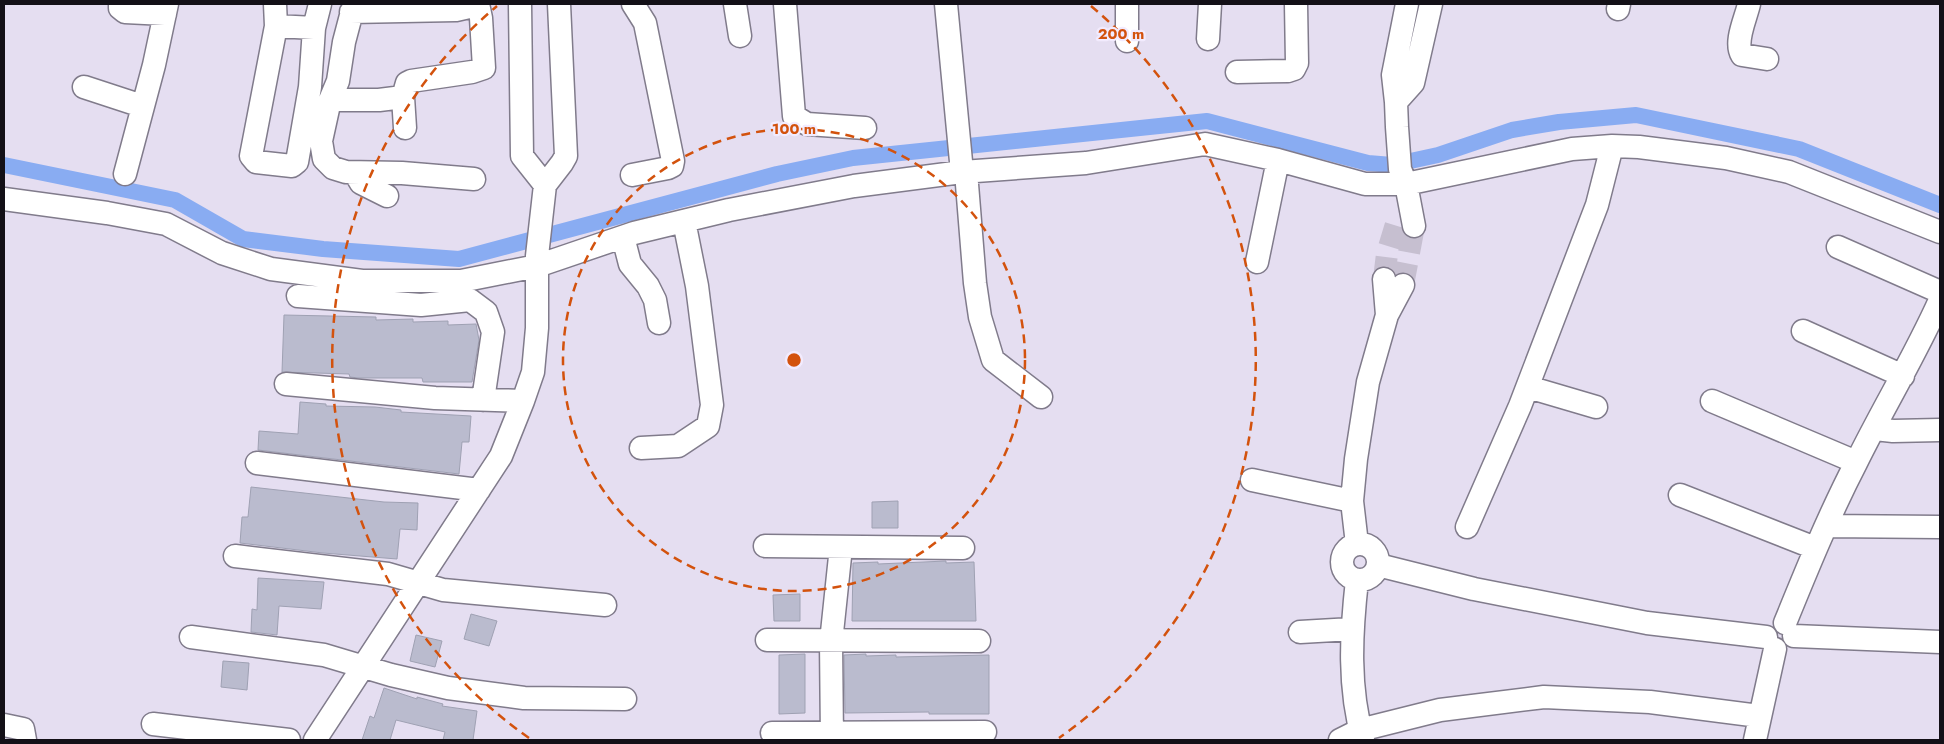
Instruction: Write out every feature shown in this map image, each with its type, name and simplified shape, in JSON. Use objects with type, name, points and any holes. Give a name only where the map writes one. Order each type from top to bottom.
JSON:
[{"type":"street","points":[[120,4],[122,11],[125,12],[166,9],[125,174]]},
{"type":"street","points":[[314,28],[275,15],[251,156],[256,162],[292,166],[297,162],[310,87],[314,28],[320,4]]},
{"type":"street","points":[[405,128],[403,96],[407,83],[472,72],[484,68],[481,18],[478,4],[456,10],[353,8],[338,81],[330,100],[320,140],[324,159],[332,168],[346,172],[402,173],[474,179]]},
{"type":"street","points":[[520,4],[522,156],[545,185]]},
{"type":"street","points":[[316,740],[501,456],[533,372],[537,328],[537,261],[545,185],[566,156],[559,4]]},
{"type":"street","points":[[632,175],[668,168],[672,166],[674,161],[645,23],[633,4]]},
{"type":"street","points":[[735,4],[740,36]]},
{"type":"street","points":[[785,4],[794,116],[807,124],[865,128]]},
{"type":"street","points":[[946,4],[959,138],[980,317],[993,360],[1041,397]]},
{"type":"street","points":[[1127,4],[1127,41]]},
{"type":"street","points":[[1208,39],[1210,4]]},
{"type":"street","points":[[1237,72],[1288,71],[1294,69],[1297,63],[1296,4]]},
{"type":"street","points":[[1406,224],[1405,184],[1396,127],[1393,75],[1407,4]]},
{"type":"street","points":[[1396,102],[1413,84],[1431,4]]},
{"type":"street","points":[[1749,4],[1740,39],[1740,50],[1742,55],[1767,60]]},
{"type":"street","points":[[84,87],[142,106]]},
{"type":"street","points":[[330,100],[379,100],[403,96]]},
{"type":"street","points":[[4,198],[166,224],[222,253],[271,270],[362,281],[461,281],[728,210],[854,186],[963,170],[1086,162],[1205,144],[1278,160],[1365,184],[1405,184],[1572,149],[1639,146],[1726,158],[1789,172],[1940,232]]},
{"type":"street","points":[[1467,527],[1528,387],[1597,205],[1612,146]]},
{"type":"street","points":[[1256,262],[1278,160]]},
{"type":"street","points":[[355,173],[361,183],[387,196]]},
{"type":"street","points":[[641,448],[678,446],[708,426],[712,405],[697,286],[684,221]]},
{"type":"street","points":[[623,237],[630,264],[648,286],[655,300],[659,323]]},
{"type":"street","points":[[1838,247],[1940,292]]},
{"type":"street","points":[[1357,544],[1352,501],[1356,459],[1368,382],[1387,315],[1393,282]]},
{"type":"street","points":[[298,296],[421,304],[470,300],[486,312],[493,332],[483,400]]},
{"type":"street","points":[[1790,630],[1815,548],[1856,462],[1903,376],[1940,300]]},
{"type":"street","points":[[1803,331],[1903,376]]},
{"type":"street","points":[[286,384],[435,398],[523,402]]},
{"type":"street","points":[[1528,387],[1596,407]]},
{"type":"street","points":[[1712,401],[1856,462]]},
{"type":"street","points":[[1875,429],[1893,431],[1940,430]]},
{"type":"street","points":[[257,463],[479,490]]},
{"type":"street","points":[[1252,480],[1352,501]]},
{"type":"street","points":[[1680,495],[1815,548]]},
{"type":"street","points":[[1826,526],[1940,527]]},
{"type":"street","points":[[1357,544],[1363,544],[1373,549],[1378,559],[1378,565],[1373,575],[1357,580],[1346,574],[1342,562],[1346,550],[1357,544]]},
{"type":"street","points":[[765,546],[963,548]]},
{"type":"street","points":[[832,737],[831,642],[841,547]]},
{"type":"street","points":[[235,556],[388,574],[443,590],[606,605]]},
{"type":"street","points":[[1378,565],[1474,589],[1647,623],[1771,643]]},
{"type":"street","points":[[1357,580],[1352,629],[1352,683],[1361,735]]},
{"type":"street","points":[[1755,740],[1771,643],[1770,627],[1780,622],[1790,630],[1940,642]]},
{"type":"street","points":[[1300,632],[1352,629]]},
{"type":"street","points":[[191,637],[324,656],[448,688],[515,696],[625,699]]},
{"type":"street","points":[[767,640],[831,642],[979,641]]},
{"type":"street","points":[[1340,740],[1440,710],[1544,697],[1650,702],[1759,716]]},
{"type":"street","points":[[153,724],[289,740]]},
{"type":"street","points":[[4,725],[22,729],[25,740]]},
{"type":"street","points":[[772,733],[832,737],[985,732]]},
{"type":"building","points":[[284,315],[376,317],[376,320],[413,319],[413,322],[448,321],[448,325],[476,324],[479,340],[472,382],[423,382],[422,378],[359,378],[350,377],[349,374],[282,372]]},
{"type":"building","points":[[300,402],[326,404],[326,406],[375,407],[401,410],[401,412],[471,416],[469,442],[462,442],[459,474],[258,450],[259,431],[298,434]]},
{"type":"building","points":[[251,487],[384,502],[418,503],[417,530],[400,529],[397,559],[323,553],[240,543],[242,517],[248,517]]},
{"type":"building","points":[[898,501],[898,528],[872,528],[872,502]]},
{"type":"building","points":[[946,561],[946,563],[974,562],[976,621],[852,621],[853,563],[878,562],[878,564]]},
{"type":"building","points":[[258,578],[324,582],[321,609],[279,606],[277,635],[251,632],[252,609],[257,610]]},
{"type":"building","points":[[800,594],[800,621],[774,621],[773,595]]},
{"type":"building","points":[[471,614],[497,621],[489,646],[464,639]]},
{"type":"building","points":[[416,635],[442,641],[435,667],[410,661]]},
{"type":"building","points":[[805,654],[805,713],[779,714],[779,655]]},
{"type":"building","points":[[866,654],[866,656],[896,655],[896,657],[989,655],[989,714],[929,714],[929,712],[845,713],[844,655]]},
{"type":"building","points":[[223,661],[249,663],[247,690],[221,687]]},
{"type":"building","points":[[384,688],[417,699],[417,697],[443,704],[442,706],[477,711],[473,740],[443,740],[445,732],[396,720],[390,740],[362,740],[370,716],[374,718]]},
{"type":"waterway","points":[[4,165],[175,200],[243,239],[323,249],[459,259],[777,174],[853,158],[1207,121],[1368,163],[1392,165],[1438,155],[1512,130],[1559,122],[1636,115],[1799,149],[1940,205]]},
{"type":"tunnel","points":[[1384,279],[1387,254],[1397,221]]},
{"type":"tunnel","points":[[1403,285],[1414,226]]}]
